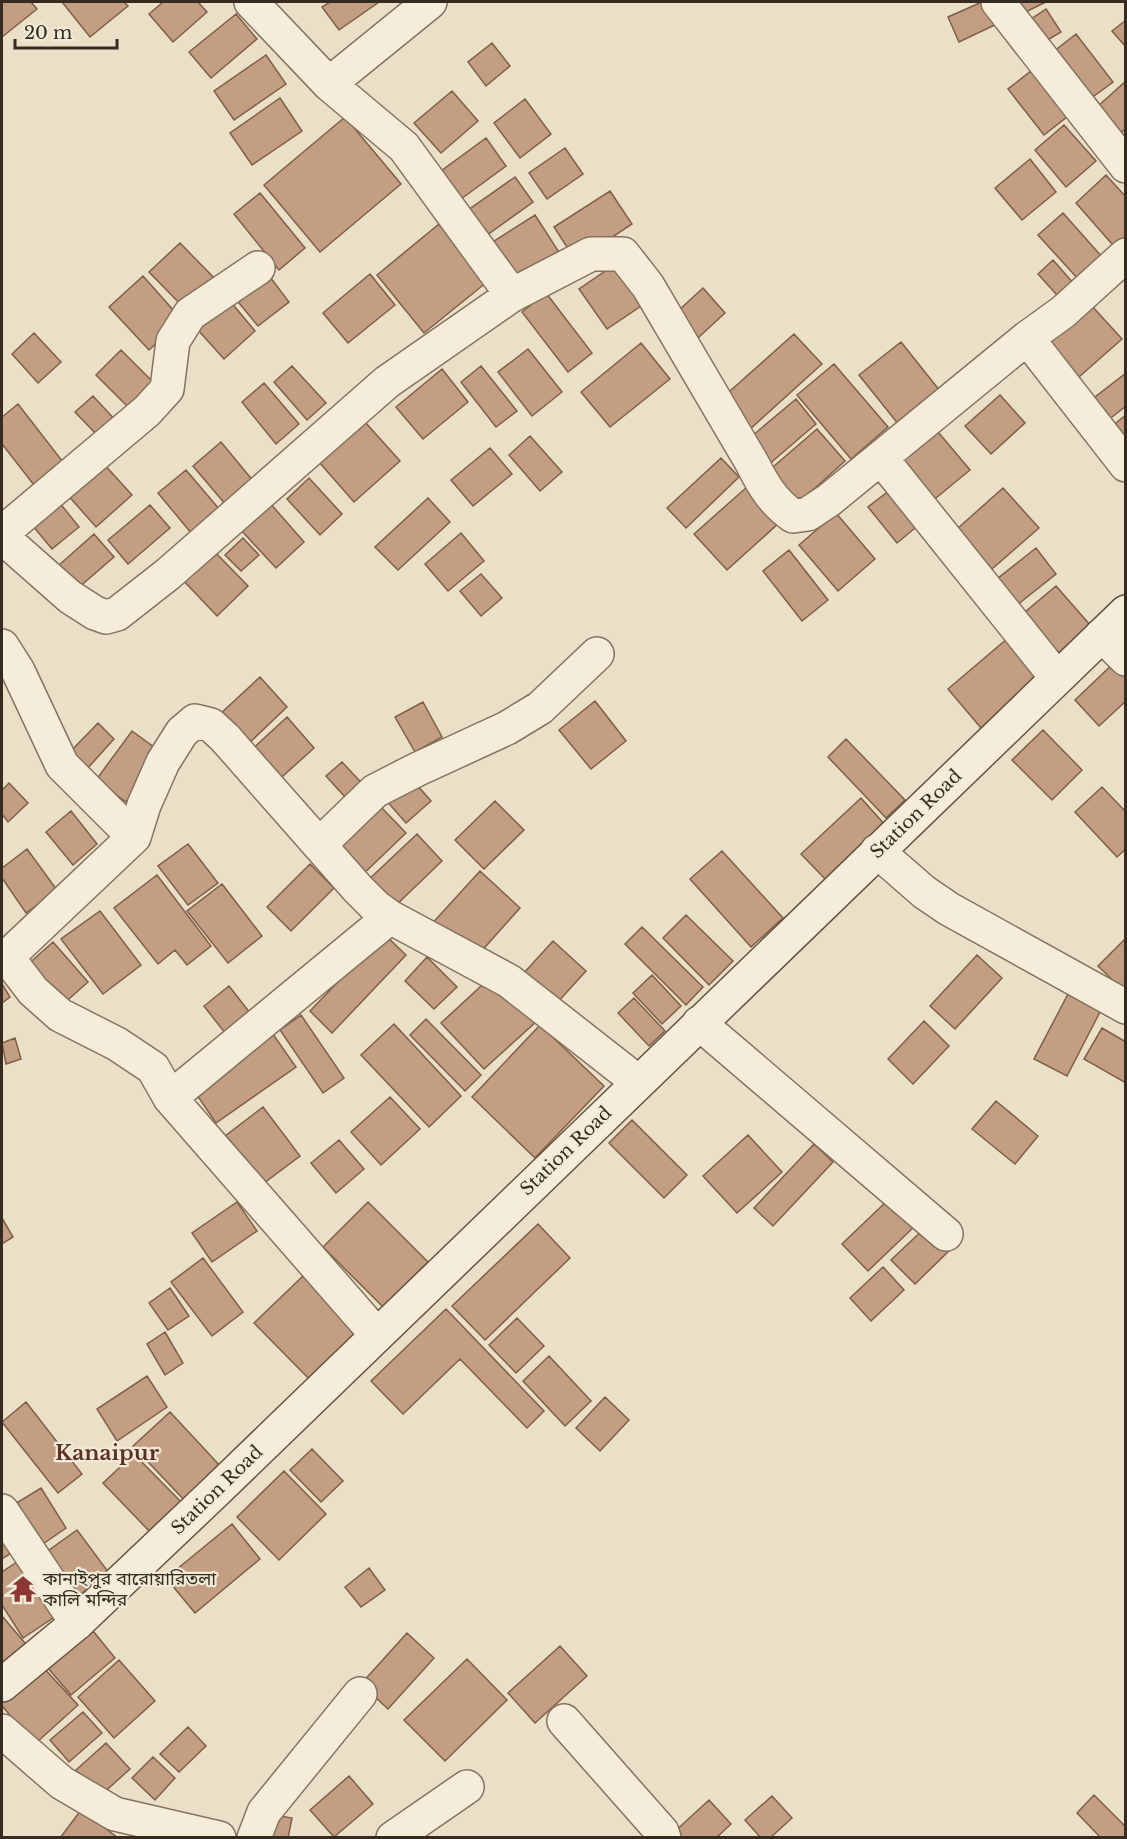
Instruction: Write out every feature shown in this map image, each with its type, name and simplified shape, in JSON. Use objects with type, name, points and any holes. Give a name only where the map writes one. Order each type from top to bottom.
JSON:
[{"type":"street","points":[[251,2],[329,84],[404,147],[512,295]]},
{"type":"street","points":[[329,84],[430,2]]},
{"type":"street","points":[[998,2],[1125,166]]},
{"type":"street","points":[[258,268],[190,314],[173,341],[167,389],[147,411],[2,535],[70,597],[95,614],[106,616],[117,614],[168,574],[387,382],[512,295],[591,254],[623,254],[648,286],[766,490],[779,507],[793,516],[808,514],[830,500],[1063,312],[1125,255]]},
{"type":"street","points":[[1028,338],[1125,465]]},
{"type":"street","points":[[881,458],[1057,678]]},
{"type":"street","name":"Station Road","points":[[2,1685],[77,1623],[1125,612]]},
{"type":"street","points":[[1102,635],[1125,659]]},
{"type":"street","points":[[2,646],[18,671],[62,765],[134,837]]},
{"type":"street","points":[[318,845],[375,791],[507,728],[540,708],[597,654]]},
{"type":"street","points":[[377,1335],[170,1098],[153,1068],[117,1044],[60,1015],[33,991],[4,958],[134,837],[144,805],[163,762],[182,732],[195,721],[211,725],[376,907],[390,917],[509,981],[638,1082]]},
{"type":"street","points":[[877,851],[949,909],[1125,1007]]},
{"type":"street","points":[[170,1098],[390,917]]},
{"type":"street","points":[[699,1023],[946,1234]]},
{"type":"street","points":[[2,1511],[77,1623]]},
{"type":"street","points":[[254,1838],[264,1812],[360,1694]]},
{"type":"street","points":[[564,1721],[662,1832],[664,1838]]},
{"type":"street","points":[[2,1731],[62,1783],[116,1814],[219,1838]]},
{"type":"street","points":[[393,1838],[467,1787]]},
{"type":"building","points":[[2,2],[31,2],[37,9],[2,37]]},
{"type":"building","points":[[62,2],[124,2],[128,6],[90,37]]},
{"type":"building","points":[[163,2],[198,2],[207,12],[173,42],[149,14]]},
{"type":"building","points":[[330,2],[379,2],[339,30],[322,7]]},
{"type":"building","points":[[982,2],[1001,22],[959,42],[948,17]]},
{"type":"building","points":[[995,2],[1046,2],[1005,22]]},
{"type":"building","points":[[1046,9],[1061,32],[1036,47],[1022,25]]},
{"type":"building","points":[[236,14],[257,39],[211,78],[189,52]]},
{"type":"building","points":[[1126,20],[1126,47],[1112,31]]},
{"type":"building","points":[[1076,34],[1113,82],[1079,107],[1043,60]]},
{"type":"building","points":[[492,43],[510,66],[486,86],[468,62]]},
{"type":"building","points":[[266,55],[286,84],[234,120],[214,91]]},
{"type":"building","points":[[1041,63],[1077,109],[1044,135],[1008,89]]},
{"type":"building","points":[[1126,81],[1126,128],[1121,133],[1097,107]]},
{"type":"building","points":[[452,91],[478,121],[441,153],[414,123]]},
{"type":"building","points":[[280,98],[302,131],[252,165],[230,133]]},
{"type":"building","points":[[525,99],[551,134],[520,158],[494,123]]},
{"type":"building","points":[[345,117],[401,184],[320,252],[264,185]]},
{"type":"building","points":[[1064,125],[1096,161],[1066,187],[1035,150]]},
{"type":"building","points":[[486,138],[506,166],[461,199],[441,171]]},
{"type":"building","points":[[565,148],[583,174],[547,199],[529,173]]},
{"type":"building","points":[[1030,159],[1056,192],[1022,220],[995,188]]},
{"type":"building","points":[[1106,175],[1126,197],[1126,246],[1119,252],[1076,203]]},
{"type":"building","points":[[515,177],[533,202],[483,238],[464,213]]},
{"type":"building","points":[[610,191],[632,224],[576,261],[554,227]]},
{"type":"building","points":[[260,193],[305,248],[279,270],[234,214]]},
{"type":"building","points":[[1063,213],[1103,258],[1079,280],[1038,235]]},
{"type":"building","points":[[535,215],[562,257],[514,287],[488,245]]},
{"type":"building","points":[[439,224],[487,282],[424,333],[377,275]]},
{"type":"building","points":[[180,243],[220,284],[189,313],[149,272]]},
{"type":"building","points":[[1053,260],[1081,292],[1066,305],[1038,274]]},
{"type":"building","points":[[620,261],[647,302],[607,329],[579,289]]},
{"type":"building","points":[[267,273],[289,302],[258,326],[235,298]]},
{"type":"building","points":[[370,274],[395,305],[348,343],[323,313]]},
{"type":"building","points":[[143,276],[182,320],[149,350],[109,307]]},
{"type":"building","points":[[703,288],[725,313],[687,348],[665,323]]},
{"type":"building","points":[[546,293],[592,353],[568,372],[522,312]]},
{"type":"building","points":[[230,301],[255,331],[224,359],[198,330]]},
{"type":"building","points":[[1091,305],[1122,339],[1079,377],[1049,343]]},
{"type":"building","points":[[34,333],[61,362],[38,383],[12,354]]},
{"type":"building","points":[[794,334],[822,364],[749,430],[721,399]]},
{"type":"building","points":[[901,342],[944,396],[903,430],[859,375]]},
{"type":"building","points":[[641,343],[670,379],[610,427],[581,392]]},
{"type":"building","points":[[528,349],[562,392],[532,416],[498,372]]},
{"type":"building","points":[[121,350],[155,384],[130,409],[96,375]]},
{"type":"building","points":[[834,364],[888,427],[851,459],[797,395]]},
{"type":"building","points":[[292,366],[326,403],[307,420],[274,382]]},
{"type":"building","points":[[481,366],[517,411],[496,427],[461,382]]},
{"type":"building","points":[[442,369],[468,402],[423,439],[396,407]]},
{"type":"building","points":[[1126,373],[1126,406],[1102,425],[1086,404]]},
{"type":"building","points":[[264,383],[299,424],[276,444],[242,402]]},
{"type":"building","points":[[1000,395],[1025,423],[991,454],[965,426]]},
{"type":"building","points":[[93,396],[117,422],[100,438],[75,412]]},
{"type":"building","points":[[796,399],[816,424],[767,466],[746,441]]},
{"type":"building","points":[[18,404],[63,462],[34,485],[2,444],[2,417]]},
{"type":"building","points":[[1126,415],[1126,466],[1102,434]]},
{"type":"building","points":[[365,422],[400,461],[354,502],[319,462]]},
{"type":"building","points":[[933,426],[970,470],[925,507],[888,462]]},
{"type":"building","points":[[817,429],[845,461],[795,506],[766,473]]},
{"type":"building","points":[[530,436],[562,472],[540,491],[509,455]]},
{"type":"building","points":[[221,442],[254,482],[226,505],[193,466]]},
{"type":"building","points":[[490,448],[512,474],[473,506],[451,480]]},
{"type":"building","points":[[721,458],[739,477],[686,528],[667,508]]},
{"type":"building","points":[[102,462],[132,495],[96,527],[66,493]]},
{"type":"building","points":[[186,470],[220,510],[192,534],[158,493]]},
{"type":"building","points":[[309,478],[342,514],[320,535],[287,499]]},
{"type":"building","points":[[898,484],[926,519],[897,543],[868,507]]},
{"type":"building","points":[[747,487],[779,523],[727,570],[694,534]]},
{"type":"building","points":[[1003,488],[1039,528],[992,569],[957,529]]},
{"type":"building","points":[[55,497],[79,527],[52,549],[28,520]]},
{"type":"building","points":[[428,498],[450,522],[398,570],[375,547]]},
{"type":"building","points":[[269,502],[304,542],[276,568],[240,529]]},
{"type":"building","points":[[150,505],[170,528],[128,564],[108,540]]},
{"type":"building","points":[[836,513],[875,559],[838,591],[799,545]]},
{"type":"building","points":[[461,533],[484,561],[448,591],[425,564]]},
{"type":"building","points":[[94,534],[114,557],[70,595],[50,573]]},
{"type":"building","points":[[243,538],[259,555],[241,571],[225,555]]},
{"type":"building","points":[[1036,548],[1056,574],[1017,605],[997,579]]},
{"type":"building","points":[[212,549],[248,586],[217,616],[181,578]]},
{"type":"building","points":[[789,550],[828,600],[802,621],[763,571]]},
{"type":"building","points":[[481,574],[502,598],[481,616],[460,591]]},
{"type":"building","points":[[1056,586],[1091,626],[1048,663],[1013,622]]},
{"type":"building","points":[[1008,638],[1042,677],[981,728],[948,689]]},
{"type":"building","points":[[1117,660],[1126,669],[1126,701],[1099,726],[1075,700]]},
{"type":"building","points":[[260,677],[287,707],[247,745],[219,715]]},
{"type":"building","points":[[595,701],[626,741],[591,769],[559,730]]},
{"type":"building","points":[[423,702],[442,737],[415,752],[395,717]]},
{"type":"building","points":[[287,717],[314,748],[273,785],[246,755]]},
{"type":"building","points":[[98,723],[114,739],[86,770],[68,754]]},
{"type":"building","points":[[1043,730],[1082,770],[1052,800],[1012,760]]},
{"type":"building","points":[[132,731],[162,753],[126,802],[96,780]]},
{"type":"building","points":[[846,739],[905,800],[886,818],[828,757]]},
{"type":"building","points":[[342,762],[370,792],[354,807],[326,776]]},
{"type":"building","points":[[410,777],[431,801],[406,823],[385,799]]},
{"type":"building","points":[[9,783],[28,803],[8,822],[2,814],[2,790]]},
{"type":"building","points":[[1102,787],[1126,812],[1126,849],[1117,857],[1075,812]]},
{"type":"building","points":[[861,798],[886,826],[827,881],[801,854]]},
{"type":"building","points":[[495,801],[524,830],[484,869],[455,840]]},
{"type":"building","points":[[379,805],[406,833],[357,880],[330,851]]},
{"type":"building","points":[[71,811],[97,844],[73,865],[46,832]]},
{"type":"building","points":[[417,834],[442,861],[390,911],[364,884]]},
{"type":"building","points":[[188,844],[218,883],[188,905],[158,866]]},
{"type":"building","points":[[27,849],[57,890],[26,913],[2,878],[2,868]]},
{"type":"building","points":[[722,851],[783,918],[751,947],[690,879]]},
{"type":"building","points":[[310,864],[334,888],[291,931],[267,907]]},
{"type":"building","points":[[480,871],[520,908],[478,955],[428,928]]},
{"type":"building","points":[[157,875],[211,946],[187,965],[175,950],[158,964],[114,908]]},
{"type":"building","points":[[222,884],[262,936],[228,963],[187,911]]},
{"type":"building","points":[[100,911],[141,965],[103,994],[61,939]]},
{"type":"building","points":[[686,915],[733,961],[709,985],[663,938]]},
{"type":"building","points":[[642,927],[703,987],[686,1005],[625,944]]},
{"type":"building","points":[[384,934],[406,955],[332,1033],[310,1011]]},
{"type":"building","points":[[1126,938],[1126,993],[1098,966]]},
{"type":"building","points":[[553,941],[586,971],[556,1004],[523,974]]},
{"type":"building","points":[[53,942],[88,982],[60,1007],[25,967]]},
{"type":"building","points":[[977,955],[1002,978],[955,1029],[930,1006]]},
{"type":"building","points":[[427,957],[457,987],[434,1009],[405,981]]},
{"type":"building","points":[[493,975],[537,1021],[484,1069],[441,1023]]},
{"type":"building","points":[[652,975],[681,1006],[662,1024],[633,993]]},
{"type":"building","points":[[2,984],[10,997],[2,1003]]},
{"type":"building","points":[[229,986],[250,1013],[225,1033],[204,1006]]},
{"type":"building","points":[[1068,994],[1101,1010],[1067,1076],[1034,1059]]},
{"type":"building","points":[[634,998],[665,1031],[649,1046],[618,1013]]},
{"type":"building","points":[[301,1015],[344,1078],[323,1093],[280,1030]]},
{"type":"building","points":[[426,1019],[481,1075],[465,1091],[410,1035]]},
{"type":"building","points":[[924,1021],[949,1046],[913,1084],[888,1059]]},
{"type":"building","points":[[394,1024],[461,1096],[429,1127],[361,1055]]},
{"type":"building","points":[[540,1025],[604,1086],[535,1158],[472,1097]]},
{"type":"building","points":[[1102,1028],[1126,1042],[1126,1083],[1084,1059]]},
{"type":"building","points":[[270,1030],[296,1067],[216,1123],[190,1085]]},
{"type":"building","points":[[15,1038],[21,1059],[6,1064],[2,1043]]},
{"type":"building","points":[[390,1097],[420,1129],[381,1165],[351,1132]]},
{"type":"building","points":[[996,1101],[1038,1136],[1015,1164],[972,1129]]},
{"type":"building","points":[[263,1107],[300,1156],[256,1189],[220,1140]]},
{"type":"building","points":[[632,1120],[687,1175],[664,1198],[609,1143]]},
{"type":"building","points":[[748,1135],[782,1172],[737,1213],[703,1176]]},
{"type":"building","points":[[339,1140],[364,1169],[336,1193],[311,1163]]},
{"type":"building","points":[[814,1144],[833,1162],[773,1226],[754,1208]]},
{"type":"building","points":[[892,1196],[917,1224],[868,1271],[842,1244]]},
{"type":"building","points":[[237,1202],[257,1231],[212,1262],[192,1233]]},
{"type":"building","points":[[368,1202],[428,1262],[383,1307],[323,1247]]},
{"type":"building","points":[[2,1218],[13,1237],[2,1244]]},
{"type":"building","points":[[538,1224],[570,1258],[485,1340],[452,1306]]},
{"type":"building","points":[[928,1225],[951,1249],[915,1284],[891,1260]]},
{"type":"building","points":[[203,1258],[243,1312],[212,1336],[171,1282]]},
{"type":"building","points":[[883,1267],[904,1290],[871,1321],[850,1298]]},
{"type":"building","points":[[303,1276],[362,1338],[314,1384],[254,1323]]},
{"type":"building","points":[[170,1288],[189,1316],[168,1330],[149,1303]]},
{"type":"building","points":[[446,1309],[544,1411],[527,1428],[460,1359],[403,1414],[371,1381]]},
{"type":"building","points":[[517,1318],[544,1346],[516,1373],[489,1345]]},
{"type":"building","points":[[165,1332],[183,1363],[165,1375],[147,1344]]},
{"type":"building","points":[[549,1356],[591,1401],[565,1426],[523,1381]]},
{"type":"building","points":[[147,1376],[167,1407],[117,1441],[97,1409]]},
{"type":"building","points":[[605,1397],[629,1420],[600,1451],[576,1428]]},
{"type":"building","points":[[26,1402],[82,1474],[58,1493],[2,1422]]},
{"type":"building","points":[[170,1412],[223,1469],[187,1503],[133,1446]]},
{"type":"building","points":[[312,1449],[343,1481],[321,1502],[290,1470]]},
{"type":"building","points":[[134,1454],[183,1504],[152,1534],[103,1483]]},
{"type":"building","points":[[284,1471],[326,1514],[279,1560],[237,1517]]},
{"type":"building","points":[[41,1488],[66,1528],[37,1548],[10,1507]]},
{"type":"building","points":[[232,1524],[260,1559],[195,1613],[166,1578]]},
{"type":"building","points":[[2,1530],[13,1552],[2,1559]]},
{"type":"building","points":[[77,1530],[109,1573],[70,1602],[38,1558]]},
{"type":"building","points":[[20,1560],[56,1616],[23,1638],[2,1605],[2,1572]]},
{"type":"building","points":[[369,1568],[385,1590],[361,1607],[345,1587]]},
{"type":"building","points":[[2,1616],[30,1649],[2,1673]]},
{"type":"building","points":[[93,1631],[115,1658],[71,1695],[48,1668]]},
{"type":"building","points":[[407,1633],[434,1658],[388,1709],[361,1684]]},
{"type":"building","points":[[560,1646],[587,1676],[535,1723],[508,1693]]},
{"type":"building","points":[[467,1659],[507,1700],[445,1761],[404,1720]]},
{"type":"building","points":[[119,1660],[155,1701],[114,1738],[78,1697]]},
{"type":"building","points":[[41,1665],[78,1705],[35,1744],[2,1706],[2,1700]]},
{"type":"building","points":[[83,1712],[102,1733],[69,1762],[50,1740]]},
{"type":"building","points":[[188,1727],[206,1746],[179,1772],[160,1754]]},
{"type":"building","points":[[106,1743],[130,1769],[100,1796],[76,1770]]},
{"type":"building","points":[[153,1757],[175,1778],[155,1800],[132,1778]]},
{"type":"building","points":[[349,1776],[373,1804],[334,1837],[310,1810]]},
{"type":"building","points":[[1094,1795],[1126,1827],[1126,1838],[1101,1838],[1077,1813]]},
{"type":"building","points":[[772,1796],[792,1818],[770,1838],[761,1838],[745,1820]]},
{"type":"building","points":[[709,1800],[731,1824],[716,1838],[674,1838],[671,1835]]},
{"type":"building","points":[[81,1810],[118,1838],[60,1838]]},
{"type":"building","points":[[269,1814],[292,1818],[288,1838],[264,1838]]},
{"type":"place","name":"কানাইপুর বারোয়ারিতলা কালি মন্দির","points":[[23,1589]]},
{"type":"district","name":"Kanaipur","points":[[107,1453]]}]
